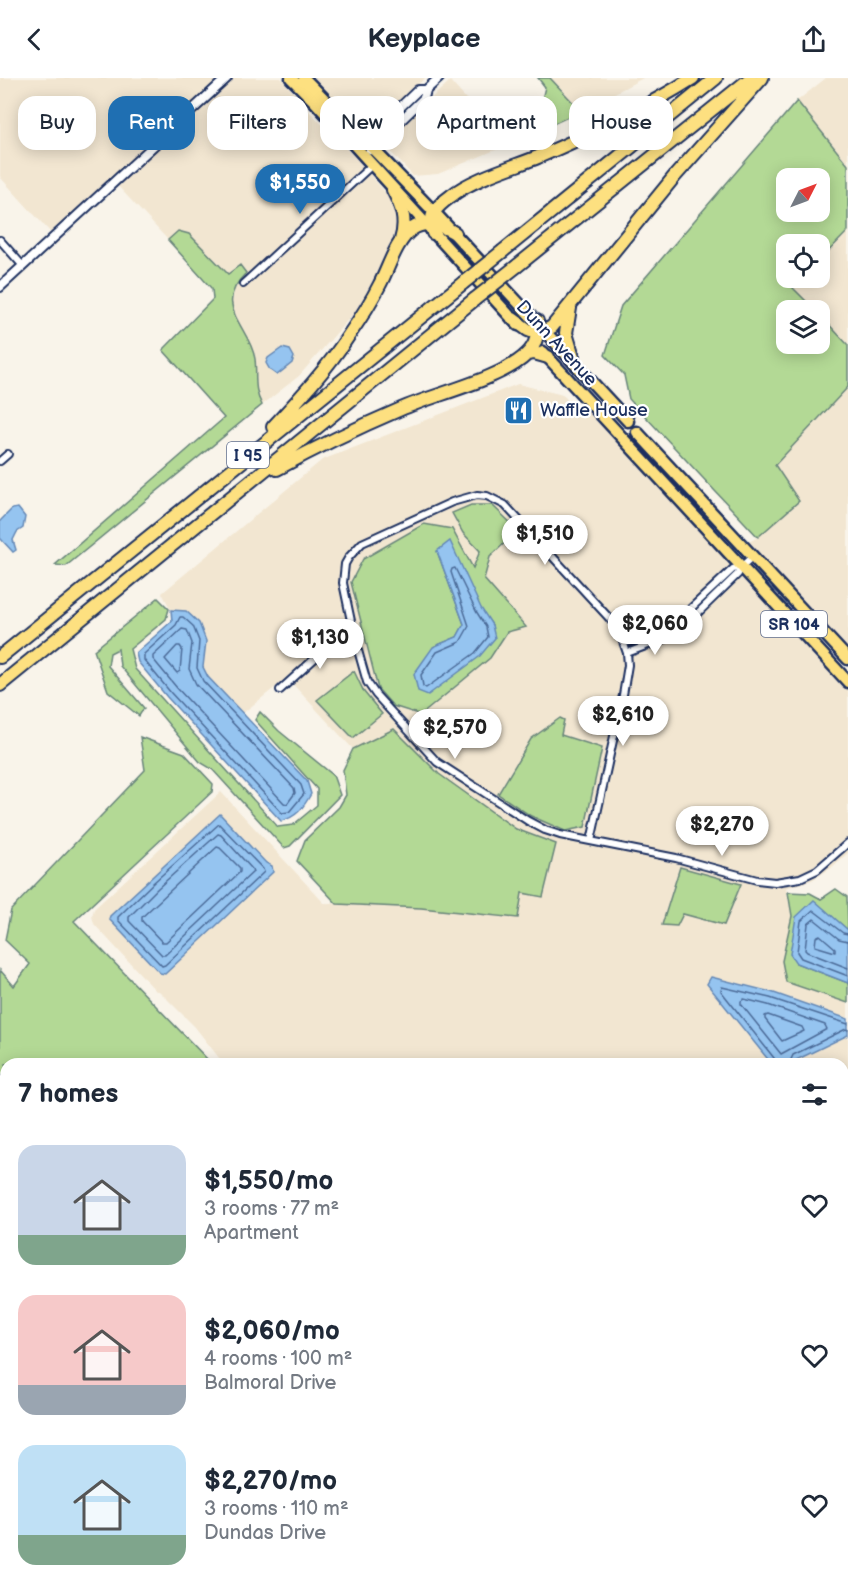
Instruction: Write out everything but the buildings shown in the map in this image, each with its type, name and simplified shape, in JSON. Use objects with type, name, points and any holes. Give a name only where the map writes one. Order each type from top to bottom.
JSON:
[{"type":"highway","points":[[430,223],[452,195],[464,188],[588,134],[657,100],[693,78]]},
{"type":"highway","name":"I 95","points":[[0,657],[716,78]]},
{"type":"highway","name":"I 95","points":[[0,685],[751,78]]},
{"type":"highway","points":[[250,484],[309,452],[402,408],[498,373],[527,354],[540,336],[559,321],[674,177],[762,78]]},
{"type":"highway","points":[[238,463],[301,398],[335,356],[374,295],[399,245],[404,229],[403,214],[393,190]]},
{"type":"highway","points":[[399,245],[411,229],[430,223],[447,228],[455,234]]},
{"type":"highway","points":[[571,304],[567,333],[575,363]]},
{"type":"highway","points":[[513,319],[540,336]]},
{"type":"highway","points":[[537,321],[540,336]]},
{"type":"highway","points":[[527,354],[534,353],[548,357]]},
{"type":"main road","name":"Dunn Avenue","points":[[291,78],[320,105]]},
{"type":"main road","name":"Dunn Avenue","points":[[304,78],[320,96]]},
{"type":"main road","name":"Dunn Avenue","points":[[366,150],[372,165],[393,190],[430,223]]},
{"type":"main road","name":"Dunn Avenue","points":[[367,150],[513,319]]},
{"type":"main road","name":"Dunn Avenue","points":[[455,234],[537,321]]},
{"type":"main road","name":"Dunn Avenue","points":[[540,336],[548,357],[848,682]]},
{"type":"main road","name":"Dunn Avenue","points":[[540,336],[575,363],[628,421]]},
{"type":"main road","name":"SR 104","points":[[637,432],[848,659]]},
{"type":"street","points":[[0,287],[227,78]]},
{"type":"street","points":[[404,116],[424,99],[426,90],[439,78]]},
{"type":"street","points":[[243,284],[372,165]]},
{"type":"street","points":[[0,240],[23,266]]},
{"type":"street","points":[[626,442],[637,432]]},
{"type":"street","points":[[0,461],[9,454]]},
{"type":"street","points":[[591,841],[628,665],[625,643],[618,629],[505,505],[497,500],[477,495],[452,502],[362,543],[349,556],[343,576],[355,640],[372,691],[443,767],[536,826],[560,835],[591,841],[670,856],[757,880],[775,882],[793,880],[808,874],[848,843]]},
{"type":"street","points":[[627,652],[675,636],[738,574],[741,567],[753,556]]},
{"type":"street","points":[[625,643],[658,633],[672,626],[733,569],[741,567]]},
{"type":"street","points":[[280,690],[323,651],[331,646],[355,640]]},
{"type":"shaded area","points":[[0,78],[222,78],[195,103],[195,96],[108,96],[108,150],[144,150],[52,234],[0,177]]},
{"type":"shaded area","points":[[234,78],[281,78],[296,96],[214,96]]},
{"type":"shaded area","points":[[312,78],[425,78],[404,97],[330,96]]},
{"type":"shaded area","points":[[550,78],[643,78],[609,96],[569,96],[569,98]]},
{"type":"shaded area","points":[[826,78],[848,78],[848,165],[797,101]]},
{"type":"shaded area","points":[[450,81],[463,96],[434,96]]},
{"type":"shaded area","points":[[207,102],[207,150],[308,150],[308,110],[320,122],[320,150],[347,150],[397,206],[398,234],[367,298],[299,376],[262,405],[256,394],[255,356],[231,306],[235,284],[246,273],[228,274],[189,234],[178,231],[168,240],[116,184],[154,150],[195,150],[195,113]]},
{"type":"shaded area","points":[[416,112],[416,150],[495,150],[438,174],[413,176],[389,150],[404,150],[404,123]]},
{"type":"shaded area","points":[[848,231],[848,345],[830,326],[830,300],[805,300],[793,288],[830,288],[830,250]]},
{"type":"shaded area","points":[[518,384],[563,395],[576,409],[584,403],[848,688],[848,853],[831,868],[812,880],[786,888],[792,916],[782,961],[786,982],[848,1003],[848,1058],[219,1058],[195,1027],[159,991],[156,991],[94,924],[92,916],[94,909],[221,792],[324,903],[421,908],[518,917],[522,893],[556,844],[516,829],[439,774],[394,729],[353,749],[287,678],[243,713],[208,677],[202,667],[206,641],[186,611],[171,610],[162,593],[322,460]],"holes":[[[424,524],[452,529],[473,569],[480,551],[463,533],[518,530],[490,557],[484,579],[507,632],[490,658],[351,582],[363,559]],[[354,672],[364,692],[317,700]],[[564,720],[561,735],[531,816],[498,794]],[[741,884],[724,925],[682,914]]]},
{"type":"shaded area","points":[[848,387],[848,652],[747,543],[758,537],[775,465]]},
{"type":"green space","points":[[538,78],[550,78],[569,98],[569,117],[557,122],[557,96],[543,96],[545,87]]},
{"type":"green space","points":[[797,101],[848,165],[848,231],[830,250],[830,234],[776,234],[776,288],[793,288],[805,300],[776,300],[776,354],[830,354],[830,326],[848,345],[848,387],[775,465],[799,501],[758,537],[629,399],[624,375],[605,355],[621,306]]},
{"type":"green space","points":[[178,231],[189,234],[228,274],[240,265],[246,273],[236,285],[232,296],[232,306],[252,347],[255,359],[256,388],[262,405],[66,566],[55,565],[224,418],[163,350],[213,299],[212,289],[168,240]]},
{"type":"green space","points":[[471,505],[492,505],[518,530],[490,557],[484,579],[526,627],[507,632],[490,658],[421,715],[393,706],[378,689],[351,582],[363,559],[424,524],[452,529],[473,568],[480,551],[463,533],[452,513]],"holes":[[[437,551],[492,625],[433,647],[457,637],[464,624]]]},
{"type":"green space","points":[[158,598],[169,609],[166,619],[130,649],[135,669],[278,827],[293,825],[317,805],[317,789],[255,720],[260,712],[279,731],[333,775],[340,795],[290,846],[284,848],[212,769],[200,762],[120,666],[118,649],[110,653],[108,666],[144,708],[139,716],[108,691],[94,650]]},
{"type":"green space","points":[[354,671],[364,692],[382,714],[353,738],[317,700]]},
{"type":"green space","points":[[560,718],[564,720],[561,735],[602,748],[585,827],[565,831],[531,816],[498,794],[531,739]]},
{"type":"green space","points":[[394,729],[439,774],[516,829],[556,844],[543,897],[522,893],[518,918],[421,908],[337,904],[297,861],[305,840],[339,807],[346,795],[343,770],[353,749]]},
{"type":"green space","points":[[140,737],[184,753],[213,784],[212,792],[74,921],[206,1058],[0,1058],[0,970],[14,986],[30,964],[5,940],[11,910],[145,770]]},
{"type":"green space","points":[[680,867],[741,884],[724,925],[683,914],[677,926],[662,925]]},
{"type":"green space","points":[[836,889],[847,897],[848,930],[814,901],[796,963],[848,983],[848,1003],[786,982],[782,961],[792,916],[788,892],[810,893],[821,899]]},
{"type":"water","points":[[282,348],[290,350],[294,357],[292,363],[277,375],[266,363],[268,358]]},
{"type":"water","points":[[18,508],[25,517],[23,528],[17,532],[13,540],[16,550],[13,552],[0,538],[0,521],[12,509]]},
{"type":"water","points":[[450,541],[481,608],[492,625],[495,638],[479,657],[428,695],[418,691],[414,674],[433,647],[457,637],[464,624],[437,551]]},
{"type":"water","points":[[171,610],[186,611],[199,623],[206,641],[203,667],[208,677],[307,781],[311,794],[302,808],[291,817],[281,821],[167,697],[138,662],[136,653],[172,621]]},
{"type":"water","points":[[220,814],[266,863],[272,866],[273,872],[165,974],[160,973],[109,919],[110,916]]},
{"type":"water","points":[[814,900],[848,930],[848,983],[796,963],[790,954],[796,917]]},
{"type":"water","points":[[711,977],[771,992],[848,1019],[848,1035],[800,1058],[767,1058],[707,984]]},
{"type":"place","name":"Waffle House","points":[[519,410]]}]
